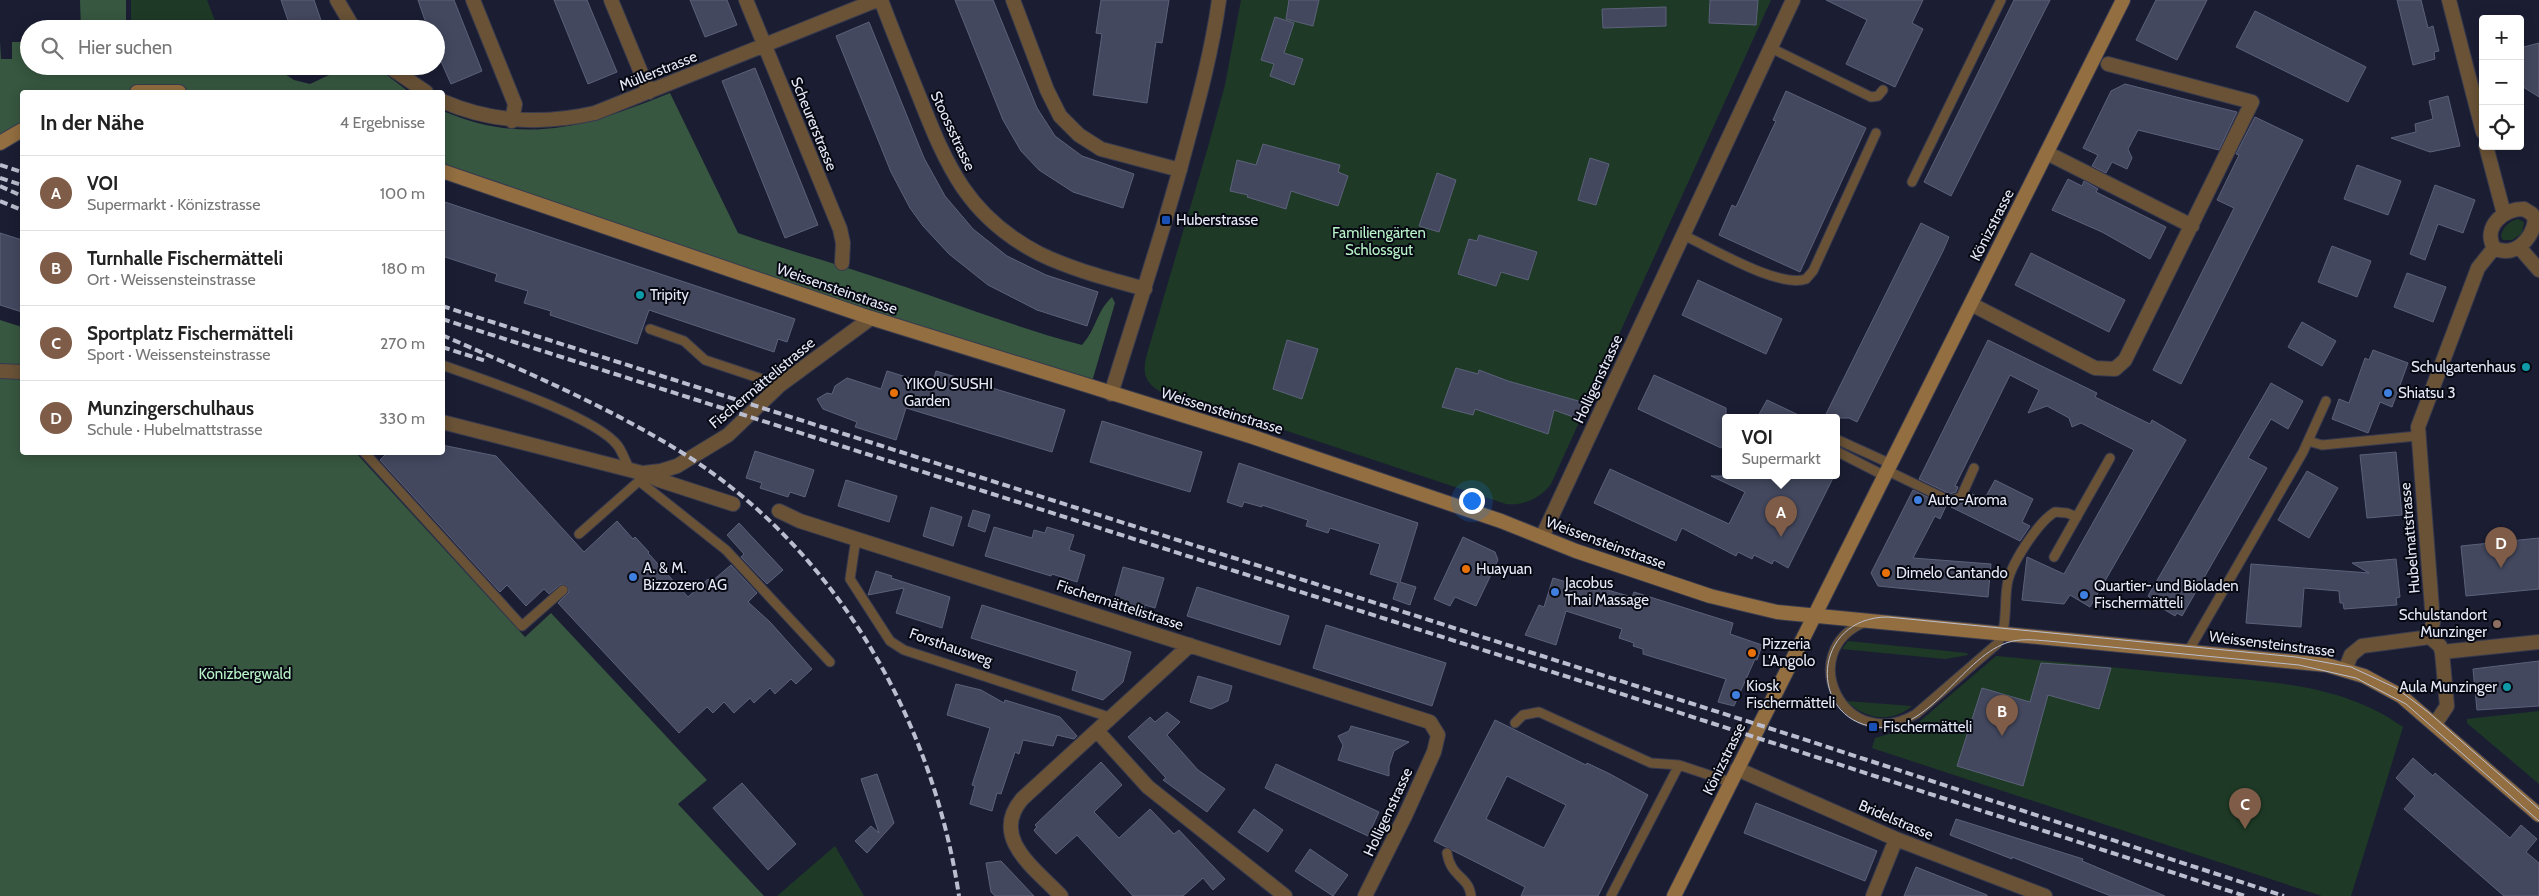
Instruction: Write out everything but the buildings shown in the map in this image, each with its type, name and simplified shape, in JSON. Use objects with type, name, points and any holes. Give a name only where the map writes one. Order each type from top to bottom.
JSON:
[{"type":"main road","name":"Könizstrasse","points":[[1674,896],[2123,0]]},
{"type":"main road","points":[[0,143],[20,131]]},
{"type":"main road","name":"Weissensteinstrasse","points":[[445,172],[871,318],[1250,436],[1542,537],[1644,575],[1710,596],[1777,612],[2189,650],[2303,662],[2345,670],[2384,685],[2401,696],[2539,815]]},
{"type":"street","points":[[337,0],[349,20]]},
{"type":"street","points":[[473,0],[515,104],[512,121]]},
{"type":"street","points":[[610,0],[649,92]]},
{"type":"street","name":"Scheurerstrasse","points":[[746,0],[840,229],[843,243],[842,262]]},
{"type":"street","name":"Müllerstrasse","points":[[445,102],[477,114],[512,121],[548,121],[570,118],[604,110],[879,0]]},
{"type":"street","name":"Stoossstrasse","points":[[879,0],[948,166],[973,202],[1004,231],[1041,254],[1145,289]]},
{"type":"street","points":[[1013,0],[1047,90],[1060,116],[1079,135],[1101,149],[1180,170]]},
{"type":"street","points":[[1111,394],[1145,289],[1207,74],[1219,0]]},
{"type":"street","name":"Holligenstrasse","points":[[1542,537],[1793,0]]},
{"type":"street","points":[[2449,0],[2479,116]]},
{"type":"street","points":[[1971,304],[2096,368],[2115,369],[2125,360],[2252,102],[2108,64]]},
{"type":"street","points":[[401,75],[423,90]]},
{"type":"street","points":[[2487,150],[2504,214]]},
{"type":"street","points":[[2047,153],[2192,226]]},
{"type":"street","points":[[2510,210],[2524,210],[2537,215],[2532,232],[2519,247],[2509,251],[2494,248],[2491,241],[2492,230],[2494,224],[2504,214],[2510,210]]},
{"type":"street","points":[[2519,247],[2539,270]]},
{"type":"street","name":"Hubelmattstrasse","points":[[2430,637],[2433,622],[2417,436],[2421,418],[2478,268],[2494,248]]},
{"type":"street","name":"Fischermättelistrasse","points":[[637,475],[677,466],[728,435],[780,386],[871,318]]},
{"type":"street","points":[[0,371],[20,372]]},
{"type":"street","name":"Fischermättelistrasse","points":[[445,423],[659,480],[733,504]]},
{"type":"street","name":"Fischermättelistrasse","points":[[779,511],[800,521],[1430,722],[1436,729],[1437,741]]},
{"type":"street","points":[[2345,670],[2351,655],[2362,646],[2430,637],[2440,646],[2442,652],[2446,706],[2435,724]]},
{"type":"street","points":[[2442,652],[2539,642]]},
{"type":"street","points":[[1062,896],[1018,849],[1011,835],[1011,817],[1022,799],[1098,732],[1190,645]]},
{"type":"street","points":[[1098,732],[1137,778],[1165,802],[1241,859],[1285,896]]},
{"type":"street","name":"Holligenstrasse","points":[[1367,896],[1405,816],[1437,741]]},
{"type":"street","name":"Bridelstrasse","points":[[1734,776],[2045,896]]},
{"type":"street","points":[[1873,896],[1896,839]]},
{"type":"lane","points":[[1912,182],[2001,0]]},
{"type":"lane","points":[[1771,48],[1870,97],[1878,96],[1883,90]]},
{"type":"lane","points":[[1683,235],[1768,274],[1790,281],[1806,279],[1812,271],[1876,133]]},
{"type":"lane","points":[[650,329],[684,341],[705,360],[780,386]]},
{"type":"lane","name":"Fischermättelistrasse","points":[[445,366],[563,411],[604,433],[618,446],[637,475],[726,550],[830,662]]},
{"type":"lane","points":[[2326,401],[2308,441],[2322,445],[2417,436]]},
{"type":"lane","points":[[1840,441],[1888,470],[1950,501],[1961,497],[1974,468]]},
{"type":"lane","name":"Weissensteinstrasse","points":[[2189,650],[2256,536],[2308,441]]},
{"type":"lane","points":[[1840,452],[1888,470]]},
{"type":"lane","points":[[367,455],[522,626],[563,590]]},
{"type":"lane","points":[[2054,557],[2110,458]]},
{"type":"lane","points":[[579,534],[637,475]]},
{"type":"lane","points":[[1874,620],[1857,626],[1841,640],[1832,658],[1831,676],[1835,694],[1847,710],[1866,721],[1884,725],[1896,724],[1916,714],[1997,644],[2003,632],[2007,583],[2027,543],[2048,516],[2055,512],[2067,513],[2077,517]]},
{"type":"lane","name":"Forsthausweg","points":[[856,538],[850,579],[890,640],[904,650],[1112,718]]},
{"type":"lane","points":[[1515,723],[1523,715],[1539,712],[1651,763],[1679,765],[1734,776]]},
{"type":"lane","points":[[1611,896],[1679,765]]},
{"type":"lane","points":[[1447,853],[1452,870],[1467,884],[1471,896]]},
{"type":"green space","points":[[80,0],[126,0],[126,20],[81,20]]},
{"type":"green space","points":[[131,0],[207,0],[215,20],[131,20]]},
{"type":"green space","name":"Familiengärten Schlossgut","points":[[1241,0],[1771,0],[1551,484],[1537,497],[1519,504],[1506,504],[1260,422],[1163,393],[1148,381],[1145,372],[1147,354],[1225,85]]},
{"type":"green space","points":[[0,41],[1,59],[12,59],[12,42],[20,42],[20,75],[286,75],[294,80],[310,84],[329,75],[387,75],[406,90],[20,90],[20,129],[0,141]]},
{"type":"green space","points":[[670,93],[738,233],[1082,345],[1103,308],[1112,297],[1115,303],[1091,385],[445,171],[445,112],[474,122],[503,128],[531,130],[585,122]]},
{"type":"green space","points":[[2518,219],[2524,222],[2522,233],[2512,240],[2503,240],[2501,236],[2505,227]]},
{"type":"green space","name":"Könizbergwald","points":[[0,320],[20,326],[20,455],[358,455],[525,637],[551,613],[707,780],[678,804],[764,896],[0,896]]},
{"type":"green space","points":[[1848,641],[1967,653],[1968,655],[1945,659],[1842,649]]},
{"type":"green space","points":[[1996,656],[2296,686],[2351,700],[2378,712],[2403,727],[2351,896],[2322,896],[1872,748],[1875,738],[1903,730],[1919,722]]},
{"type":"green space","points":[[1846,701],[1912,706],[1904,712],[1895,715],[1878,717],[1862,712]]},
{"type":"green space","points":[[2539,711],[2539,784],[2467,723],[2467,719]]},
{"type":"green space","points":[[835,846],[864,896],[777,896]]},
{"type":"tram line","points":[[2539,809],[2428,712],[2396,688],[2351,667],[2296,657],[1888,617],[1863,621],[1844,633],[1833,649],[1827,669],[1829,688],[1838,706],[1853,720],[1875,727],[1894,726],[1912,719],[1928,708],[1989,652],[2016,640],[2048,641],[2299,665],[2356,678],[2406,704],[2539,821]]},
{"type":"railway","points":[[0,165],[20,171]]},
{"type":"railway","points":[[0,178],[20,184]]},
{"type":"railway","points":[[0,186],[20,195]]},
{"type":"railway","points":[[0,201],[20,209]]},
{"type":"railway","points":[[445,307],[1800,738],[2284,896]]},
{"type":"railway","points":[[445,320],[1628,696],[2245,896]]},
{"type":"railway","points":[[445,336],[568,392],[660,439],[689,457],[743,497],[791,542],[833,593],[870,648],[902,706],[927,768],[946,831],[959,896]]},
{"type":"railway","points":[[445,348],[486,361]]},
{"type":"place","name":"Huberstrasse","points":[[1166,220]]},
{"type":"place","name":"Tripity","points":[[640,295]]},
{"type":"place","name":"Schulgartenhaus","points":[[2526,367]]},
{"type":"place","name":"YIKOU SUSHI Garden","points":[[894,393]]},
{"type":"place","name":"Shiatsu 3","points":[[2388,393]]},
{"type":"place","name":"Auto-Aroma","points":[[1918,500]]},
{"type":"place","name":"VOI","points":[[1781,537]]},
{"type":"place","name":"Munzingerschulhaus","points":[[2501,568]]},
{"type":"place","name":"Huayuan","points":[[1466,569]]},
{"type":"place","name":"Dimelo Cantando","points":[[1886,573]]},
{"type":"place","name":"A. & M. Bizzozero AG","points":[[633,577]]},
{"type":"place","name":"Jacobus Thai Massage","points":[[1555,592]]},
{"type":"place","name":"Quartier- und Bioladen Fischermätteli","points":[[2084,595]]},
{"type":"place","name":"Schulstandort Munzinger","points":[[2497,624]]},
{"type":"place","name":"Pizzeria L'Angolo","points":[[1752,653]]},
{"type":"place","name":"Aula Munzinger","points":[[2507,687]]},
{"type":"place","name":"Kiosk Fischermätteli","points":[[1736,695]]},
{"type":"place","name":"Fischermätteli","points":[[1873,727]]},
{"type":"place","name":"Turnhalle Fischermätteli","points":[[2002,736]]},
{"type":"place","name":"Sportplatz Fischermätteli","points":[[2245,829]]}]
